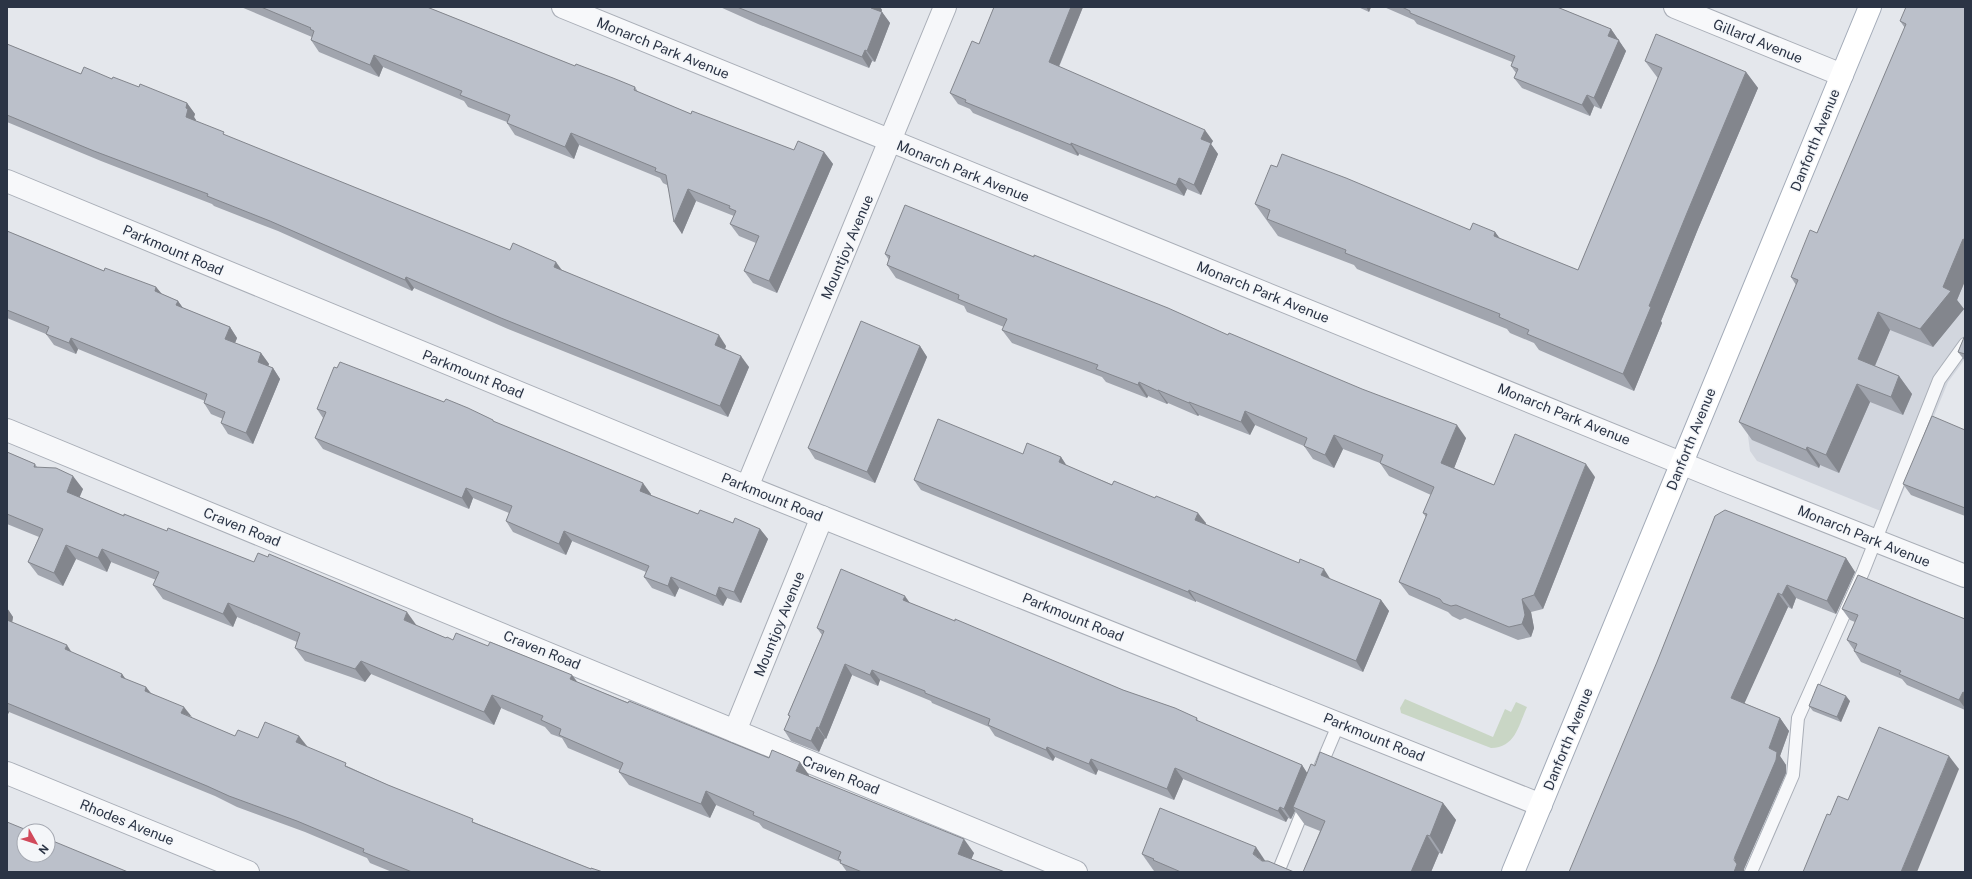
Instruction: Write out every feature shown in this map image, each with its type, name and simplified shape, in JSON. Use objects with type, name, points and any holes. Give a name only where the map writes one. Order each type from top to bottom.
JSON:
[{"type":"main road","name":"Danforth Avenue","points":[[1513,872],[1870,7]]},
{"type":"street","name":"Monarch Park Avenue","points":[[563,7],[1965,576]]},
{"type":"street","name":"Mountjoy Avenue","points":[[747,487],[945,7]]},
{"type":"street","name":"Gillard Avenue","points":[[1675,7],[1842,75]]},
{"type":"street","name":"Parkmount Road","points":[[7,181],[747,487],[1541,805]]},
{"type":"street","name":"Craven Road","points":[[7,430],[1076,872]]},
{"type":"street","name":"Mountjoy Avenue","points":[[735,731],[822,517]]},
{"type":"street","name":"Rhodes Avenue","points":[[7,773],[248,872]]},
{"type":"lane","points":[[1751,872],[1793,775],[1798,718],[1876,541],[1939,380],[1965,344]]},
{"type":"lane","points":[[1315,781],[1339,723]]},
{"type":"lane","points":[[1278,872],[1309,795]]},
{"type":"shaded area","points":[[1925,7],[1965,7],[1965,359],[1948,382],[1893,516],[1757,461],[1750,451],[1748,436]]},
{"type":"green space","points":[[1405,699],[1493,737],[1505,709],[1511,712],[1516,702],[1527,707],[1511,740],[1499,747],[1491,748],[1401,713],[1400,708]]},
{"type":"building","points":[[261,7],[427,7],[575,66],[576,64],[613,78],[635,87],[634,90],[691,114],[692,111],[794,150],[798,141],[824,152],[769,281],[744,271],[759,236],[730,224],[736,211],[729,208],[730,206],[688,189],[674,222],[666,175],[655,171],[656,168],[571,133],[565,147],[507,123],[510,115],[460,95],[462,91],[374,55],[370,65],[311,40],[314,31],[310,29],[311,28]]},
{"type":"building","points":[[737,7],[871,7],[882,12],[867,51],[865,50],[862,57]]},
{"type":"building","points":[[994,7],[1071,7],[1049,62],[1205,130],[1201,139],[1211,143],[1194,185],[1179,178],[1176,185],[1071,143],[1071,145],[965,102],[966,100],[950,93],[972,41],[979,44]]},
{"type":"building","points":[[1402,7],[1557,7],[1611,29],[1608,36],[1619,40],[1594,98],[1587,95],[1582,105],[1514,78],[1518,69],[1511,66],[1515,56],[1410,13],[1410,11]]},
{"type":"building","points":[[1906,7],[1965,7],[1965,240],[1963,239],[1943,287],[1951,291],[1920,329],[1878,312],[1858,359],[1899,376],[1891,397],[1857,384],[1826,455],[1807,447],[1806,450],[1739,422],[1798,280],[1791,277],[1810,230],[1817,233],[1906,24],[1900,21]]},
{"type":"building","points":[[1656,34],[1746,72],[1649,306],[1651,307],[1623,374],[1527,334],[1529,330],[1499,317],[1500,314],[1345,253],[1346,250],[1267,219],[1270,210],[1255,204],[1271,165],[1277,167],[1282,154],[1346,178],[1470,230],[1473,223],[1495,232],[1494,236],[1578,270],[1662,68],[1645,61]]},
{"type":"building","points":[[7,44],[81,74],[84,67],[112,79],[113,77],[139,87],[140,84],[187,103],[186,108],[188,109],[186,117],[224,132],[223,134],[510,250],[513,243],[556,262],[554,267],[719,335],[715,345],[741,356],[720,406],[501,318],[406,277],[405,280],[270,221],[207,196],[208,194],[94,151],[7,115]]},
{"type":"building","points":[[905,205],[1034,257],[1034,255],[1168,308],[1228,335],[1229,333],[1362,389],[1457,425],[1441,463],[1494,485],[1515,434],[1586,464],[1534,595],[1522,599],[1525,615],[1522,624],[1509,627],[1456,605],[1451,606],[1443,603],[1440,599],[1399,582],[1427,514],[1423,513],[1434,487],[1380,463],[1383,455],[1334,435],[1325,455],[1304,446],[1307,438],[1245,411],[1241,422],[1158,391],[1139,382],[1138,385],[1096,369],[1098,365],[1002,330],[1007,319],[958,299],[959,295],[887,265],[890,256],[885,254]]},
{"type":"building","points":[[7,231],[104,271],[105,268],[156,287],[155,291],[178,301],[176,305],[230,327],[225,339],[261,353],[258,362],[273,368],[246,433],[221,423],[225,412],[204,403],[207,394],[71,338],[69,343],[46,334],[49,327],[7,310]]},
{"type":"building","points":[[861,321],[920,346],[867,472],[808,448]]},
{"type":"building","points":[[1965,335],[1965,354],[1958,352]]},
{"type":"building","points":[[340,362],[444,402],[446,399],[493,421],[643,483],[640,491],[698,514],[700,510],[733,523],[735,518],[760,529],[734,592],[719,587],[716,596],[671,577],[668,586],[644,577],[649,566],[564,531],[559,544],[506,521],[512,506],[466,488],[462,498],[315,438],[326,412],[317,409],[334,367],[337,368]]},
{"type":"building","points":[[1932,416],[1965,430],[1965,508],[1903,484]]},
{"type":"building","points":[[938,419],[1023,454],[1027,443],[1061,457],[1059,462],[1112,485],[1114,481],[1155,498],[1156,496],[1198,513],[1195,520],[1299,563],[1300,559],[1324,569],[1321,575],[1381,600],[1356,661],[1189,590],[1188,592],[914,480]]},
{"type":"building","points":[[7,452],[35,464],[34,467],[56,468],[73,476],[67,492],[124,516],[124,514],[167,531],[168,528],[254,562],[258,553],[268,557],[269,554],[407,612],[404,620],[446,638],[447,637],[453,640],[456,633],[488,646],[490,642],[572,675],[570,679],[628,703],[629,701],[769,758],[772,750],[800,762],[796,771],[964,839],[958,854],[1005,872],[862,872],[840,863],[841,860],[838,859],[841,852],[753,815],[754,812],[706,791],[701,804],[619,772],[623,763],[559,735],[561,729],[541,720],[543,716],[492,695],[484,712],[361,661],[355,669],[295,648],[300,633],[228,603],[223,614],[153,585],[159,572],[102,549],[98,558],[66,545],[54,573],[28,562],[43,529],[7,514]]},
{"type":"building","points":[[1725,510],[1846,558],[1827,601],[1787,585],[1782,595],[1778,593],[1731,698],[1780,718],[1769,748],[1777,752],[1776,760],[1735,856],[1734,860],[1737,864],[1734,872],[1569,872],[1657,662],[1715,516]]},
{"type":"building","points":[[841,569],[905,596],[903,600],[955,621],[955,619],[1123,690],[1175,708],[1197,718],[1196,720],[1302,765],[1284,809],[1280,807],[1278,811],[1175,768],[1167,789],[1091,759],[1089,764],[1047,747],[1046,750],[988,725],[990,719],[925,693],[925,691],[872,670],[870,675],[845,664],[819,728],[817,727],[811,741],[784,730],[790,716],[788,715],[824,631],[817,628]]},
{"type":"building","points":[[1858,575],[1965,619],[1965,693],[1963,692],[1959,700],[1899,674],[1901,671],[1854,651],[1857,644],[1847,640],[1858,615],[1842,609]]},
{"type":"building","points":[[7,620],[67,645],[65,649],[122,674],[121,677],[146,687],[145,691],[184,707],[181,713],[235,736],[238,730],[258,738],[265,722],[299,736],[296,742],[346,763],[345,766],[473,819],[472,822],[591,869],[603,872],[412,872],[363,852],[364,849],[297,821],[229,796],[7,703]]},
{"type":"building","points":[[1818,684],[1846,696],[1837,717],[1809,706]]},
{"type":"building","points":[[1879,727],[1949,756],[1901,872],[1803,872],[1827,814],[1830,815],[1838,796],[1848,800]]},
{"type":"building","points":[[1320,752],[1443,803],[1430,836],[1427,835],[1411,872],[1303,872],[1325,821],[1293,807],[1311,764],[1315,766]]},
{"type":"building","points":[[1160,808],[1256,847],[1253,854],[1262,861],[1268,861],[1294,872],[1181,872],[1153,860],[1154,859],[1142,854]]},
{"type":"building","points":[[7,822],[16,826],[16,863],[56,863],[56,842],[128,872],[7,872]]}]
